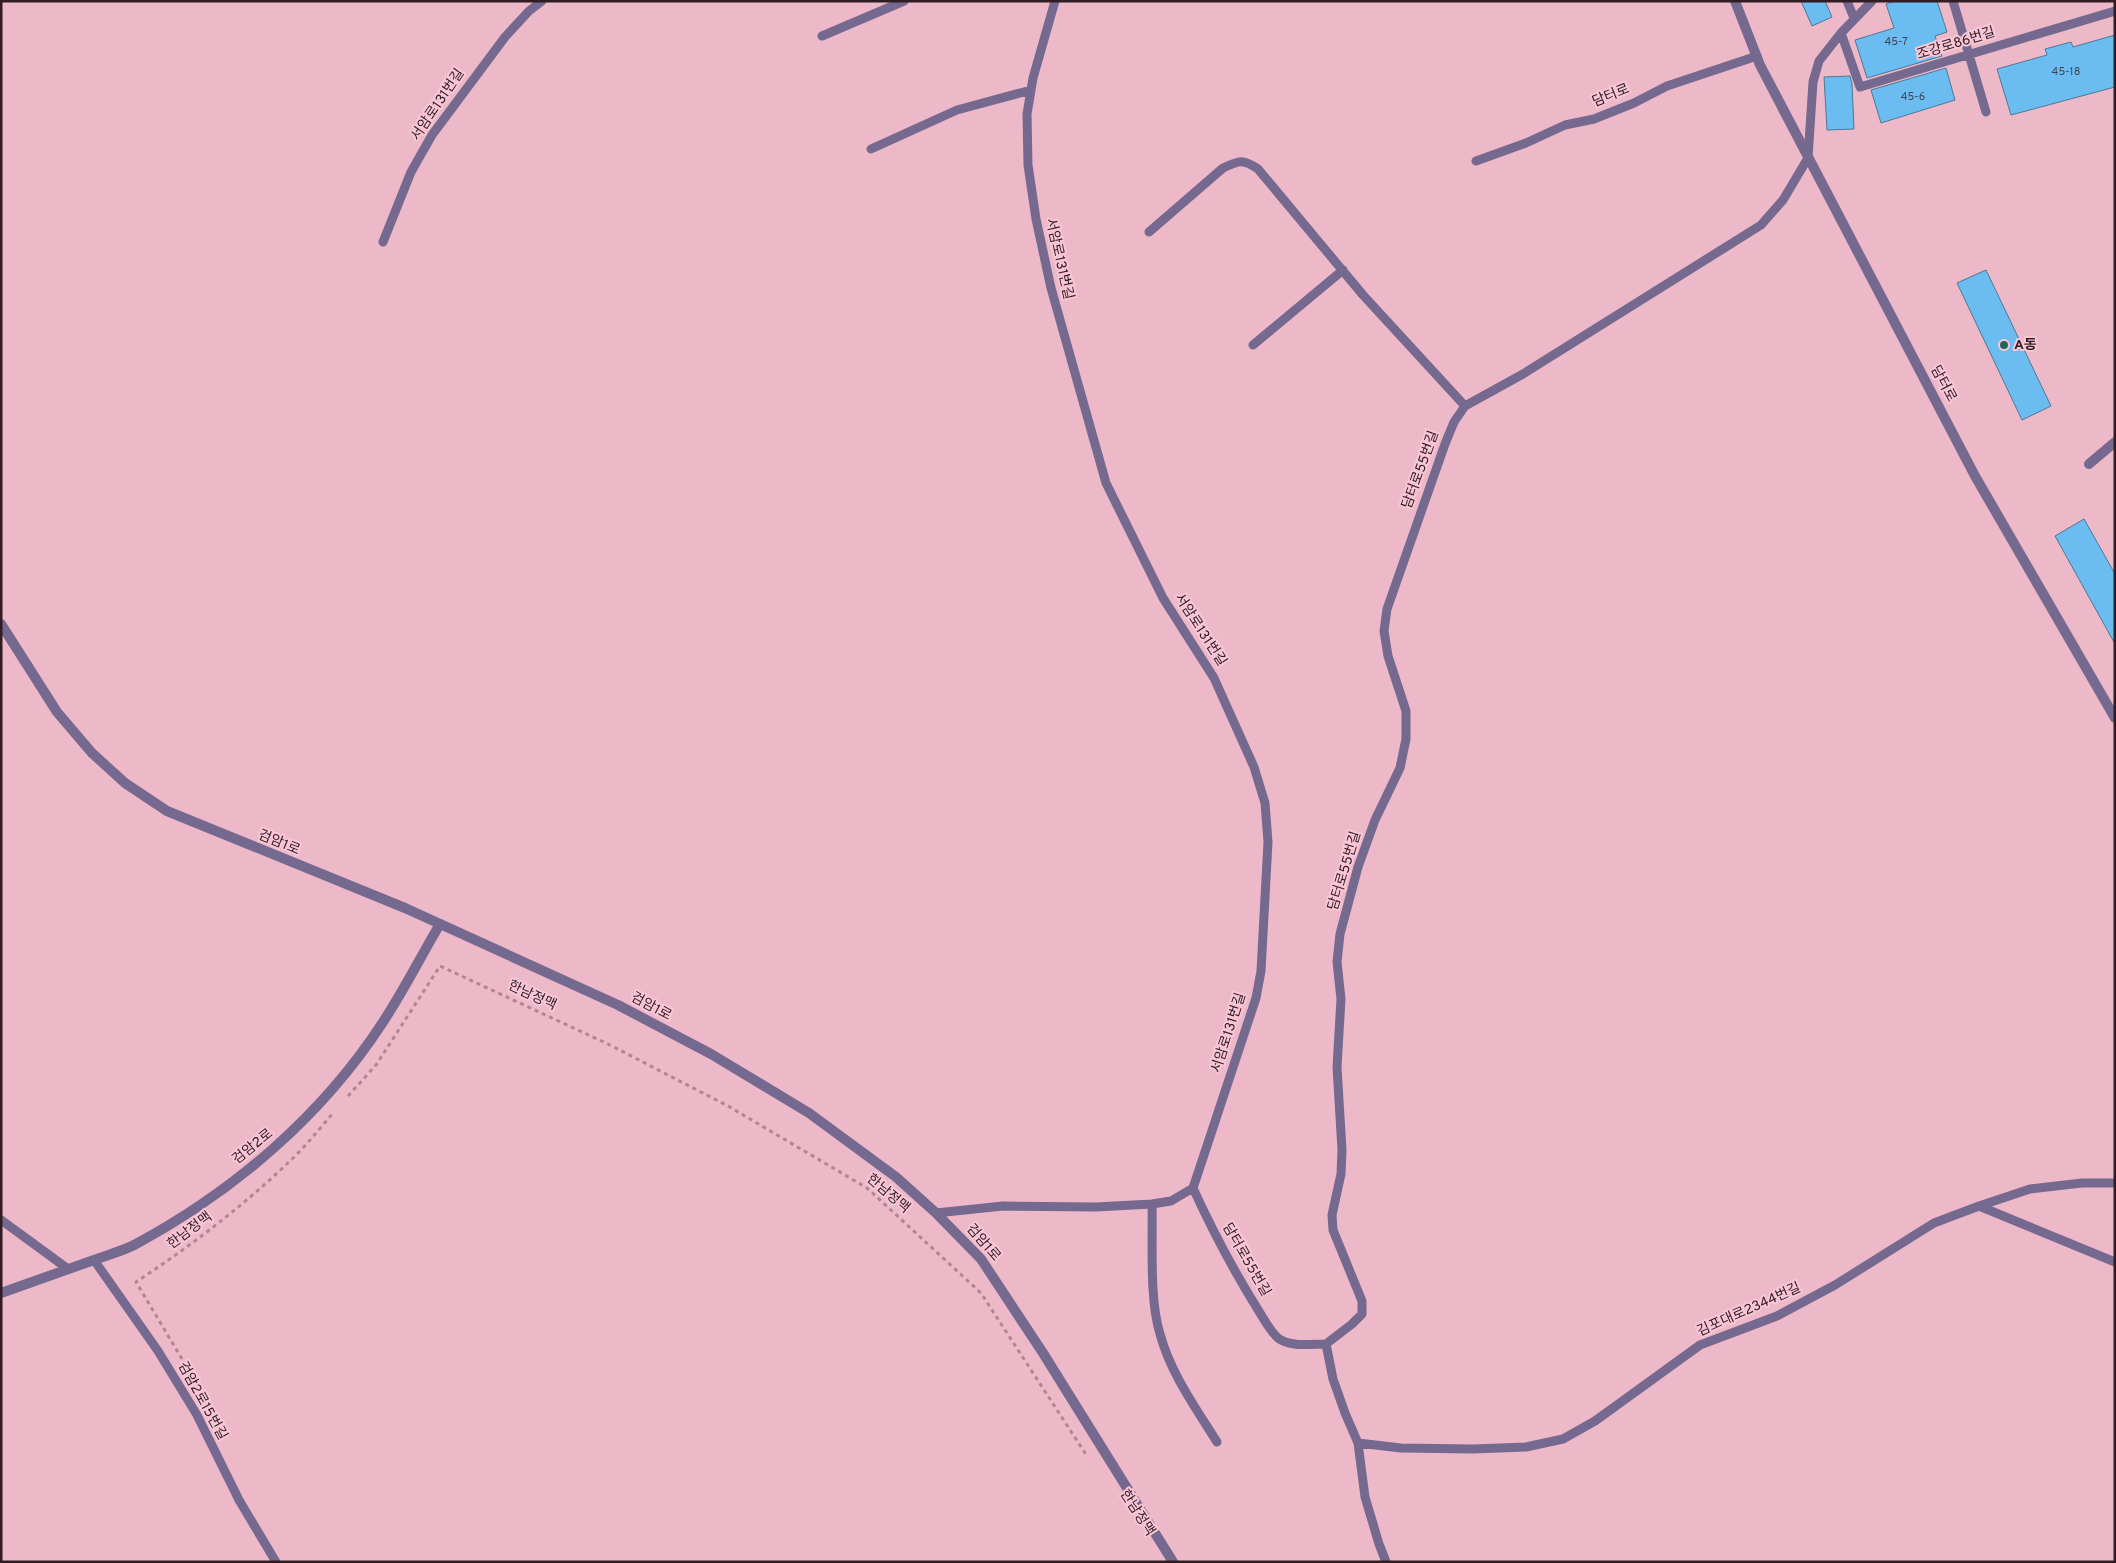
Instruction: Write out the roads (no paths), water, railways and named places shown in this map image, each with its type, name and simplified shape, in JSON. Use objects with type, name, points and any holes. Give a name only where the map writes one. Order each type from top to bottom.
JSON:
[{"type":"street","name":"담터로","points":[[1735,1],[1757,56],[1808,158],[1975,476],[2115,718]]},
{"type":"street","points":[[2089,464],[2115,442]]},
{"type":"street","name":"검암1로","points":[[1,624],[57,712],[92,753],[125,783],[167,811],[440,924],[618,1005],[710,1054],[809,1113],[896,1178],[936,1213],[981,1259],[1043,1353],[1173,1562]]},
{"type":"street","name":"검암2로","points":[[1,1293],[134,1245],[200,1205],[256,1164],[295,1130],[362,1053],[384,1021],[440,924]]},
{"type":"lane","name":"서암로131번길","points":[[383,242],[411,172],[432,135],[505,37],[529,10],[542,1]]},
{"type":"lane","points":[[822,36],[904,1]]},
{"type":"lane","name":"서암로131번길","points":[[1055,1],[1031,90],[1027,114],[1028,165],[1036,219],[1051,288],[1106,483],[1163,598],[1214,678],[1254,767],[1265,802],[1268,842],[1261,971],[1256,998],[1193,1188]]},
{"type":"lane","points":[[1847,1],[1854,18]]},
{"type":"lane","points":[[1808,158],[1813,82],[1819,61],[1854,18],[1872,1]]},
{"type":"lane","points":[[1953,1],[1986,112]]},
{"type":"lane","name":"조강로86번길","points":[[1841,33],[1860,87],[2115,11]]},
{"type":"lane","name":"담터로","points":[[1476,161],[1526,143],[1565,126],[1594,119],[1634,103],[1667,86],[1757,56]]},
{"type":"lane","points":[[871,149],[957,110],[1031,90]]},
{"type":"lane","name":"담터로55번길","points":[[1193,1188],[1216,1238],[1241,1283],[1280,1340],[1301,1345],[1326,1344],[1362,1314],[1362,1301],[1332,1230],[1332,1215],[1341,1174],[1342,1150],[1337,1067],[1340,999],[1337,962],[1340,934],[1358,868],[1375,820],[1400,768],[1406,739],[1406,711],[1388,656],[1384,631],[1388,609],[1397,578],[1445,444],[1454,422],[1465,406],[1531,369],[1761,225],[1783,200],[1808,158]]},
{"type":"lane","points":[[1149,232],[1223,168],[1236,162],[1246,161],[1258,169],[1343,270],[1465,406]]},
{"type":"lane","points":[[1253,345],[1343,270]]},
{"type":"lane","name":"김포대로2344번길","points":[[1358,1443],[1402,1448],[1473,1449],[1526,1447],[1563,1438],[1595,1421],[1700,1345],[1777,1316],[1835,1285],[1934,1223],[2030,1189],[2082,1183],[2115,1183]]},
{"type":"lane","points":[[936,1213],[1003,1206],[1096,1207],[1152,1204],[1171,1201],[1193,1188]]},
{"type":"lane","points":[[1152,1204],[1155,1307],[1159,1332],[1167,1357],[1183,1388],[1217,1442]]},
{"type":"lane","points":[[1979,1206],[2115,1262]]},
{"type":"lane","points":[[1,1220],[68,1269]]},
{"type":"lane","name":"검암2로15번길","points":[[94,1260],[158,1351],[197,1415],[238,1500],[276,1562]]},
{"type":"lane","points":[[1326,1344],[1333,1379],[1358,1443],[1365,1497],[1386,1562]]},
{"type":"place","name":"A동","points":[[2004,345]]}]
